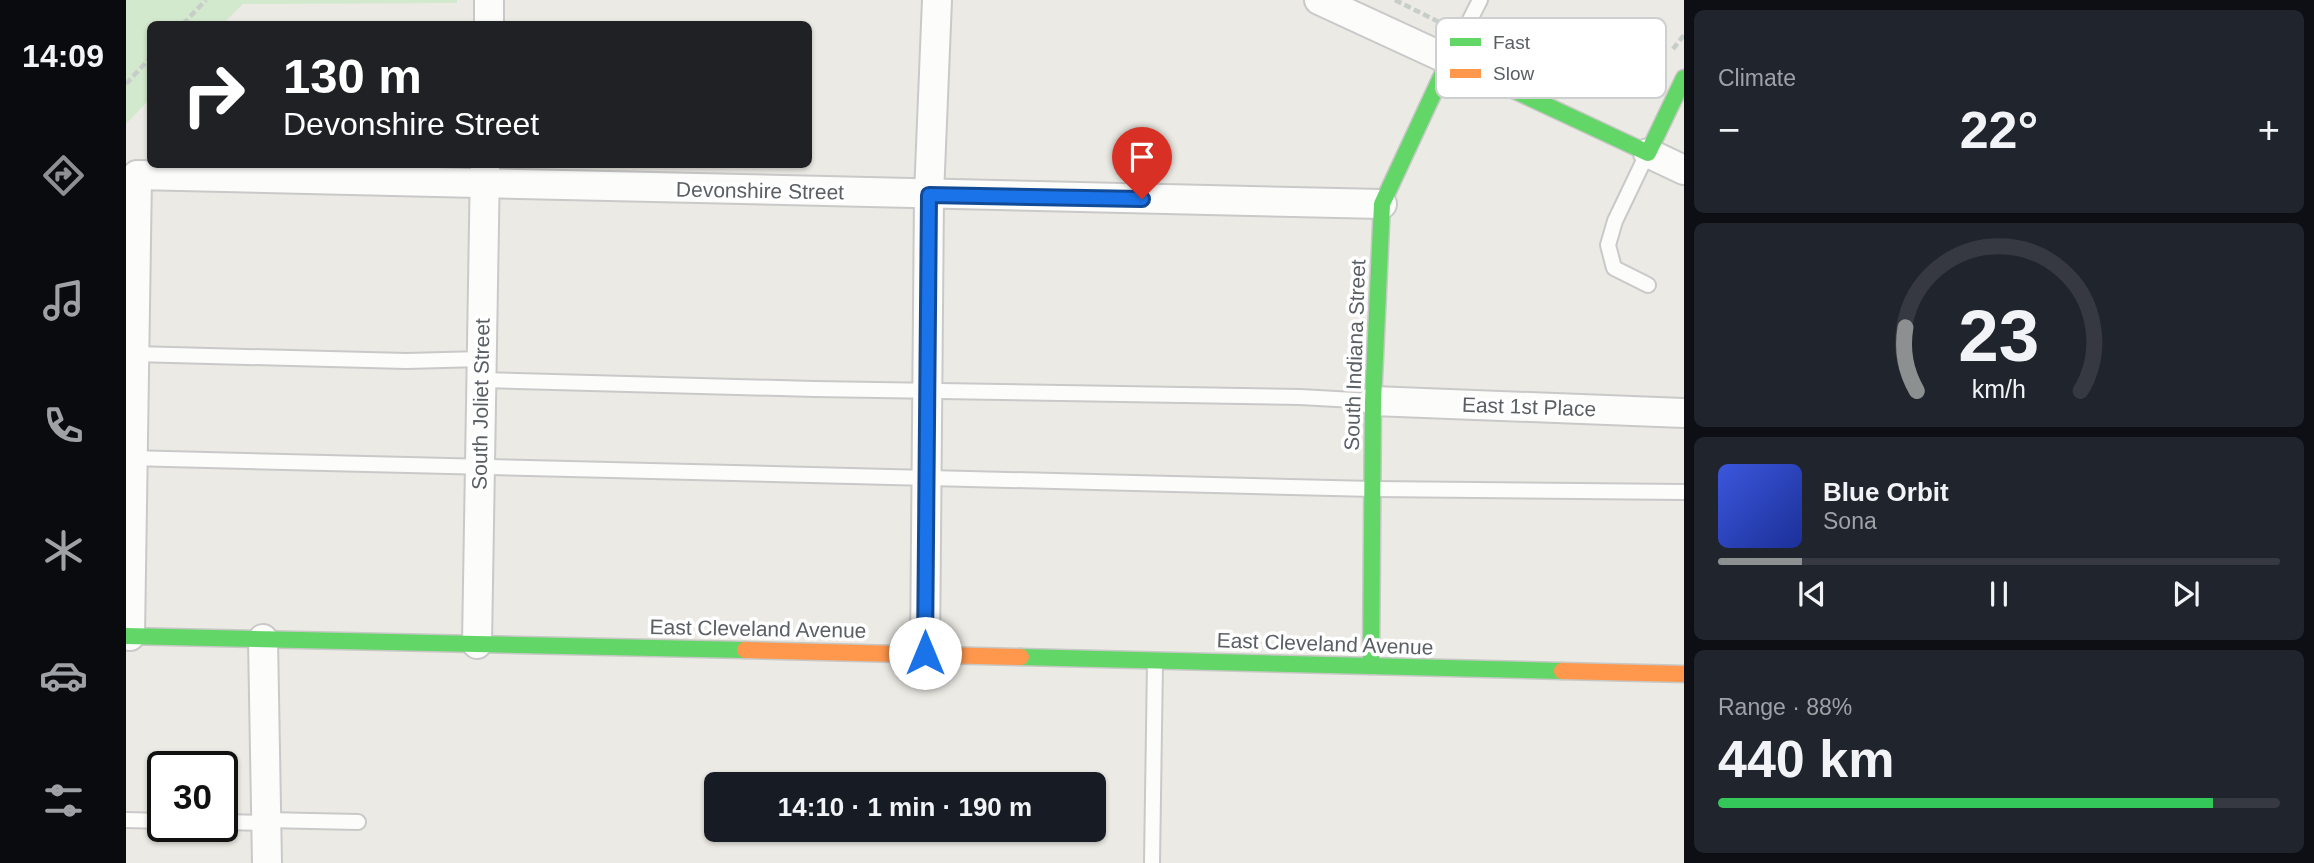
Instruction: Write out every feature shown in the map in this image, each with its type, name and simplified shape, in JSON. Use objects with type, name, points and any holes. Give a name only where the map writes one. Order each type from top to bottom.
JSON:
[{"type":"main road","points":[[1530,98],[1648,153],[1684,78]]},
{"type":"main road","name":"South Indiana Street","points":[[1371,666],[1373,401],[1382,204],[1436,88]]},
{"type":"main road","name":"East Cleveland Avenue","points":[[128,636],[925,653],[1684,674]]},
{"type":"street","points":[[489,0],[489,21]]},
{"type":"street","points":[[925,653],[929,195],[937,0]]},
{"type":"street","points":[[1319,0],[1436,54]]},
{"type":"street","points":[[1648,153],[1684,170]]},
{"type":"street","name":"Devonshire Street","points":[[134,354],[137,175],[485,174],[929,195],[1382,204]]},
{"type":"street","name":"South Joliet Street","points":[[477,645],[485,174]]},
{"type":"street","points":[[128,636],[129,458],[134,354]]},
{"type":"street","name":"East 1st Place","points":[[1373,401],[1684,413]]},
{"type":"street","points":[[263,639],[267,863]]},
{"type":"lane","points":[[1471,18],[1480,0]]},
{"type":"lane","points":[[1648,153],[1615,221],[1608,245],[1614,268],[1648,285]]},
{"type":"lane","points":[[134,354],[406,361],[481,370],[814,389],[1300,397],[1373,401]]},
{"type":"lane","points":[[129,458],[1373,489],[1684,492]]},
{"type":"lane","points":[[1152,863],[1155,660]]},
{"type":"lane","points":[[126,820],[147,821]]},
{"type":"lane","points":[[238,822],[358,822]]},
{"type":"path","points":[[186,21],[206,0]]},
{"type":"path","points":[[1395,0],[1436,20]]},
{"type":"path","points":[[1666,54],[1671,52],[1684,34]]},
{"type":"path","points":[[126,84],[147,61]]},
{"type":"green space","points":[[126,0],[457,0],[457,3],[243,4],[226,21],[147,21],[147,102],[126,124]]},
{"type":"traffic: fast","points":[[1530,98],[1648,153],[1684,78]]},
{"type":"traffic: fast","points":[[1371,666],[1373,401],[1382,204],[1436,88]]},
{"type":"traffic: fast","points":[[126,636],[745,650]]},
{"type":"traffic: fast","points":[[1021,657],[1562,671]]},
{"type":"traffic: slow","points":[[745,650],[1021,657]]},
{"type":"traffic: slow","points":[[1562,671],[1684,674]]},
{"type":"route","points":[[925,653],[929,195],[1142,199]]}]
